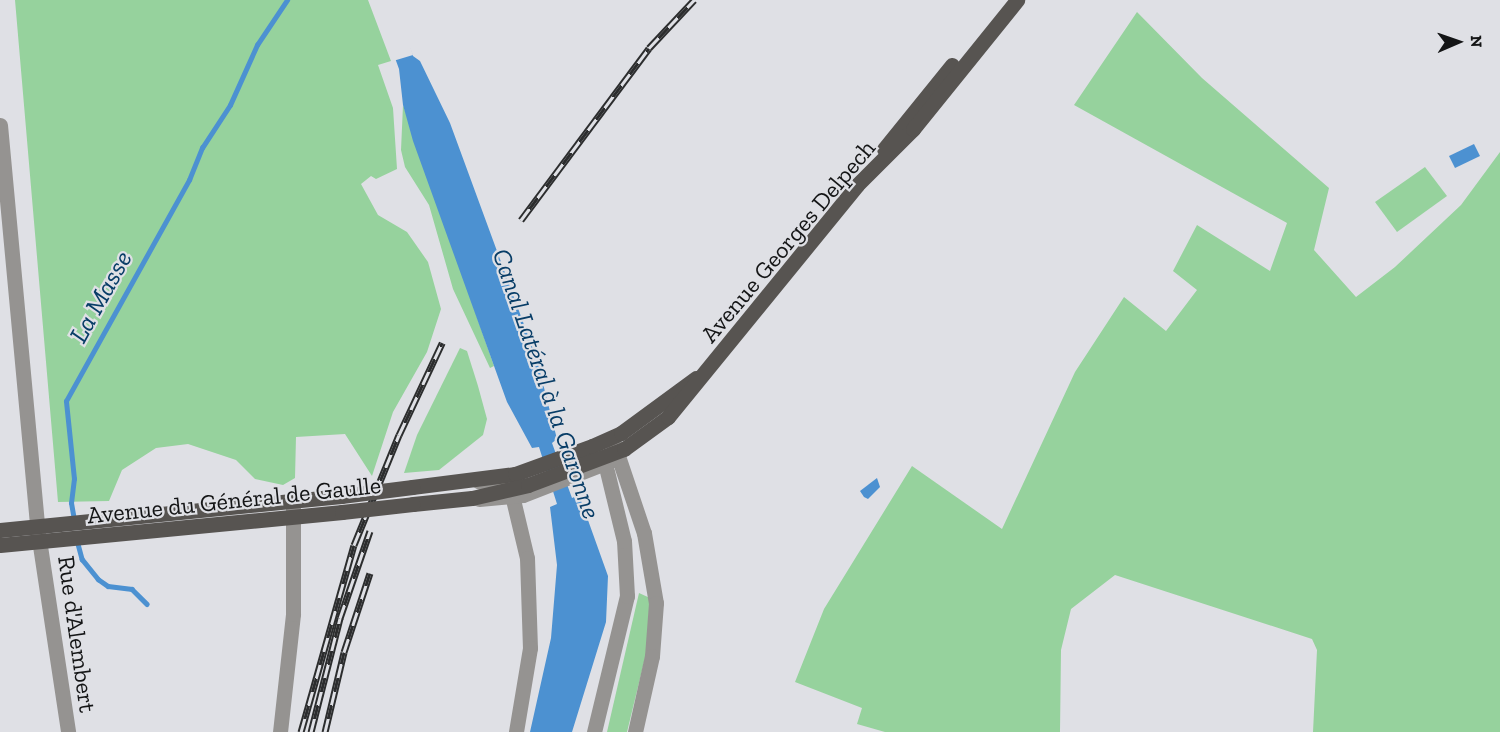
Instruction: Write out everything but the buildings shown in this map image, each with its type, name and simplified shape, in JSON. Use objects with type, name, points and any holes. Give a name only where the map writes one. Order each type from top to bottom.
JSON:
[{"type":"main road","points":[[858,185],[890,139],[1006,0]]},
{"type":"main road","name":"Avenue Georges Delpech","points":[[598,459],[617,451],[668,417],[858,185],[913,129],[1017,0]]},
{"type":"main road","points":[[598,459],[621,433],[681,388],[702,376]]},
{"type":"main road","name":"Avenue du Général de Gaulle","points":[[0,545],[292,518],[472,498],[517,488],[598,459]]},
{"type":"main road","name":"Avenue du Général de Gaulle","points":[[0,530],[41,522],[89,521],[293,502],[478,481]]},
{"type":"street","name":"Rue d'Alembert","points":[[0,125],[41,522],[68,732]]},
{"type":"street","points":[[635,732],[652,656],[657,603],[644,533],[617,451],[670,403],[681,388]]},
{"type":"street","points":[[594,732],[621,635],[627,596],[624,541],[598,459]]},
{"type":"street","points":[[478,481],[517,488],[527,558],[530,648],[516,732]]},
{"type":"street","points":[[280,732],[292,614],[293,502]]},
{"type":"green space","points":[[15,0],[368,0],[391,61],[378,65],[393,108],[397,169],[376,179],[371,176],[361,184],[378,215],[407,232],[428,262],[441,309],[427,352],[393,412],[372,476],[345,434],[296,437],[295,478],[283,485],[255,479],[236,460],[188,444],[156,448],[122,470],[109,501],[58,502]]},
{"type":"green space","points":[[1137,12],[1202,78],[1329,188],[1314,250],[1356,297],[1395,267],[1461,205],[1500,152],[1500,732],[1313,732],[1317,650],[1312,639],[1115,575],[1071,609],[1061,650],[1060,732],[885,732],[857,724],[862,708],[795,682],[824,609],[912,466],[1002,529],[1075,372],[1124,297],[1166,331],[1197,290],[1173,271],[1197,225],[1270,271],[1287,223],[1074,105]]},
{"type":"green space","points":[[403,105],[494,366],[490,368],[453,289],[429,205],[405,167],[401,150]]},
{"type":"green space","points":[[1425,167],[1447,196],[1397,232],[1375,202]]},
{"type":"green space","points":[[460,348],[467,351],[487,419],[483,435],[439,470],[404,473],[417,435]]},
{"type":"green space","points":[[639,593],[650,598],[646,654],[627,732],[607,732]]},
{"type":"water","points":[[374,0],[393,0],[413,56],[420,61],[450,123],[537,360],[557,439],[552,443],[572,498],[579,495],[608,576],[606,622],[572,732],[530,732],[551,638],[557,565],[550,507],[557,504],[539,447],[532,448],[507,402],[413,141],[403,105],[399,69]]},
{"type":"water","points":[[1474,144],[1480,156],[1455,168],[1449,156]]},
{"type":"water","points":[[877,478],[880,487],[868,499],[864,497],[860,491]]},
{"type":"pier","points":[[371,0],[396,0],[413,55],[393,61]]},
{"type":"waterway","name":"La Masse","points":[[74,520],[71,503],[74,479],[66,401],[189,180],[202,148],[230,105],[257,45],[287,0]]},
{"type":"waterway","name":"La Masse","points":[[77,540],[82,559],[98,579],[108,586],[132,589],[147,604]]},
{"type":"railway","points":[[521,220],[649,48],[694,0]]},
{"type":"railway","points":[[301,732],[354,545],[399,435],[442,343]]},
{"type":"railway","points":[[311,732],[340,618],[370,531]]},
{"type":"railway","points":[[325,732],[344,652],[370,573]]},
{"type":"water label","name":"Canal Latéral à la Garonne","points":[[546,384]]}]
